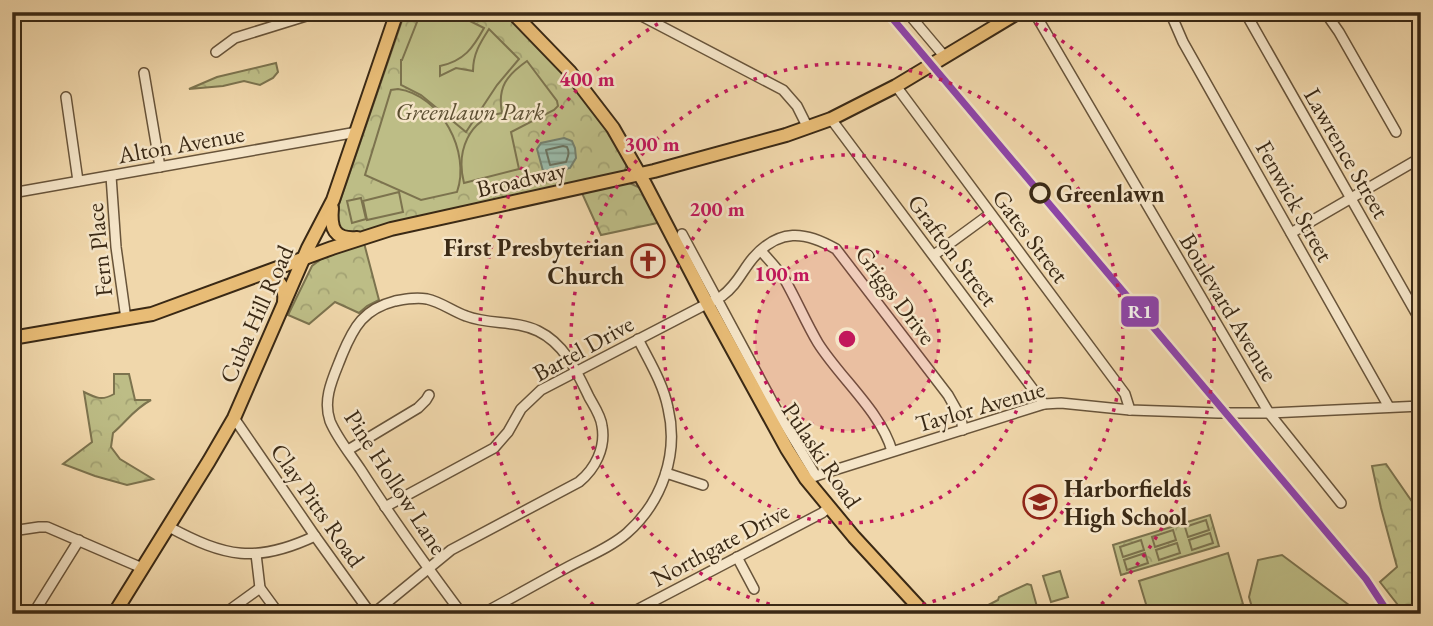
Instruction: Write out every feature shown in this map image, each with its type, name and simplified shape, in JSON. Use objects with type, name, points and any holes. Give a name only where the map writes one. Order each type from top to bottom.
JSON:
[{"type":"main road","name":"Cuba Hill Road","points":[[114,614],[211,459],[233,418],[332,200],[397,12]]},
{"type":"main road","name":"Pulaski Road","points":[[512,12],[583,87],[613,128],[712,301],[787,449],[811,477],[828,508],[925,614]]},
{"type":"main road","name":"Broadway","points":[[12,338],[152,314],[368,236],[640,175],[807,128],[831,119],[896,86],[1017,13]]},
{"type":"main road","points":[[332,200],[331,220],[337,233],[348,239],[368,236]]},
{"type":"main road","points":[[254,276],[268,276],[280,282],[285,291],[284,302]]},
{"type":"street","points":[[216,52],[235,38],[319,12]]},
{"type":"street","points":[[634,12],[783,90],[797,106],[807,128]]},
{"type":"street","points":[[907,12],[945,57]]},
{"type":"street","name":"Boulevard Avenue","points":[[1034,12],[1269,413],[1340,503]]},
{"type":"street","name":"Fenwick Street","points":[[1170,12],[1183,42],[1389,407]]},
{"type":"street","name":"Lawrence Street","points":[[1245,12],[1416,313]]},
{"type":"street","points":[[1325,12],[1396,132]]},
{"type":"street","points":[[144,73],[160,167]]},
{"type":"street","name":"Gates Street","points":[[896,86],[1125,394],[1130,410]]},
{"type":"street","points":[[66,97],[78,181]]},
{"type":"street","name":"Grafton Street","points":[[831,119],[1044,404]]},
{"type":"street","name":"Alton Avenue","points":[[12,193],[357,132]]},
{"type":"street","points":[[1291,233],[1415,162],[1421,171]]},
{"type":"street","name":"Fern Place","points":[[111,176],[116,247],[126,319]]},
{"type":"street","points":[[934,255],[990,214]]},
{"type":"street","points":[[682,234],[712,301]]},
{"type":"street","name":"Griggs Drive","points":[[712,301],[735,285],[747,266],[774,241],[787,236],[804,235],[820,239],[836,249],[848,262],[948,395],[961,418],[963,430]]},
{"type":"street","points":[[761,251],[785,281],[804,319],[832,364],[880,424],[892,451]]},
{"type":"street","name":"Pine Hollow Lane","points":[[372,614],[428,568],[451,550],[565,490],[589,473],[601,447],[602,426],[576,372],[563,350],[545,334],[528,327],[466,316],[426,299],[408,298],[375,308],[363,317],[355,328],[330,384],[327,410],[336,433],[385,507],[428,568],[462,614]]},
{"type":"street","name":"Bartel Drive","points":[[385,507],[494,448],[508,432],[521,409],[541,390],[712,301]]},
{"type":"street","points":[[482,614],[625,534],[649,509],[659,492],[666,473],[672,440],[668,408],[658,379],[638,340]]},
{"type":"street","points":[[348,450],[423,405],[429,395]]},
{"type":"street","name":"Taylor Avenue","points":[[811,477],[1044,404],[1218,414],[1421,406]]},
{"type":"street","name":"Clay Pitts Road","points":[[233,418],[372,614]]},
{"type":"street","points":[[666,473],[703,485]]},
{"type":"street","name":"Northgate Drive","points":[[629,614],[828,508]]},
{"type":"street","points":[[12,531],[47,527],[142,568]]},
{"type":"street","points":[[169,527],[195,541],[234,554],[256,554],[294,546],[315,536]]},
{"type":"street","points":[[33,614],[79,540]]},
{"type":"street","points":[[256,554],[260,588],[279,614]]},
{"type":"street","points":[[737,557],[754,589]]},
{"type":"street","points":[[224,614],[260,588]]},
{"type":"green space","name":"Greenlawn Park","points":[[405,12],[504,12],[548,55],[597,113],[628,161],[624,173],[349,236],[343,235],[334,219]]},
{"type":"green space","points":[[421,12],[452,12],[484,28],[467,53],[440,66],[440,76],[456,68],[473,71],[476,54],[489,29],[519,59],[497,85],[466,132],[421,95],[401,85],[401,60]]},
{"type":"green space","points":[[527,61],[558,106],[511,132],[519,169],[464,183],[462,160],[467,139],[481,122],[502,113],[501,96],[505,82]]},
{"type":"green space","points":[[276,63],[278,72],[260,85],[244,81],[189,89],[217,77]]},
{"type":"green space","points":[[398,89],[427,102],[449,128],[460,160],[457,192],[421,200],[365,175],[391,90]]},
{"type":"green space","points":[[625,181],[645,190],[662,222],[601,235],[581,191]]},
{"type":"green space","points":[[399,192],[403,212],[367,220],[363,201]]},
{"type":"green space","points":[[361,198],[366,219],[352,223],[347,201]]},
{"type":"green space","points":[[364,243],[379,300],[359,313],[335,302],[309,324],[288,315],[312,266],[321,259]]},
{"type":"green space","points":[[114,374],[129,374],[135,400],[151,400],[135,411],[113,433],[111,447],[120,459],[153,479],[127,485],[63,464],[92,442],[84,392],[99,398],[114,394]]},
{"type":"green space","points":[[1421,460],[1421,614],[1405,614],[1380,582],[1397,567],[1372,466],[1386,464],[1413,503]]},
{"type":"green space","points":[[1210,515],[1219,546],[1121,575],[1113,545]]},
{"type":"green space","points":[[1206,520],[1209,530],[1188,537],[1185,527]]},
{"type":"green space","points":[[1173,530],[1176,540],[1155,547],[1152,537]]},
{"type":"green space","points":[[1210,533],[1213,543],[1192,550],[1189,540]]},
{"type":"green space","points":[[1141,540],[1144,550],[1123,557],[1120,547]]},
{"type":"green space","points":[[1177,543],[1180,553],[1159,560],[1156,550]]},
{"type":"green space","points":[[1145,553],[1148,563],[1127,570],[1124,560]]},
{"type":"green space","points":[[1228,553],[1243,604],[1213,614],[1149,614],[1139,581]]},
{"type":"green space","points":[[1282,555],[1349,605],[1351,614],[1254,614],[1249,597],[1258,560]]},
{"type":"green space","points":[[1060,571],[1068,597],[1051,602],[1043,576]]},
{"type":"green space","points":[[1027,584],[1031,585],[1039,614],[971,614],[999,597]]},
{"type":"water","points":[[564,138],[572,141],[576,158],[570,168],[547,174],[543,171],[537,149],[541,143]]},
{"type":"transit line","name":"R1","points":[[887,12],[1366,579],[1389,614]]},
{"type":"place","name":"Greenlawn","points":[[1040,193]]},
{"type":"place","name":"First Presbyterian Church","points":[[648,261]]},
{"type":"place","name":"Harborfields High School","points":[[1040,502]]}]
